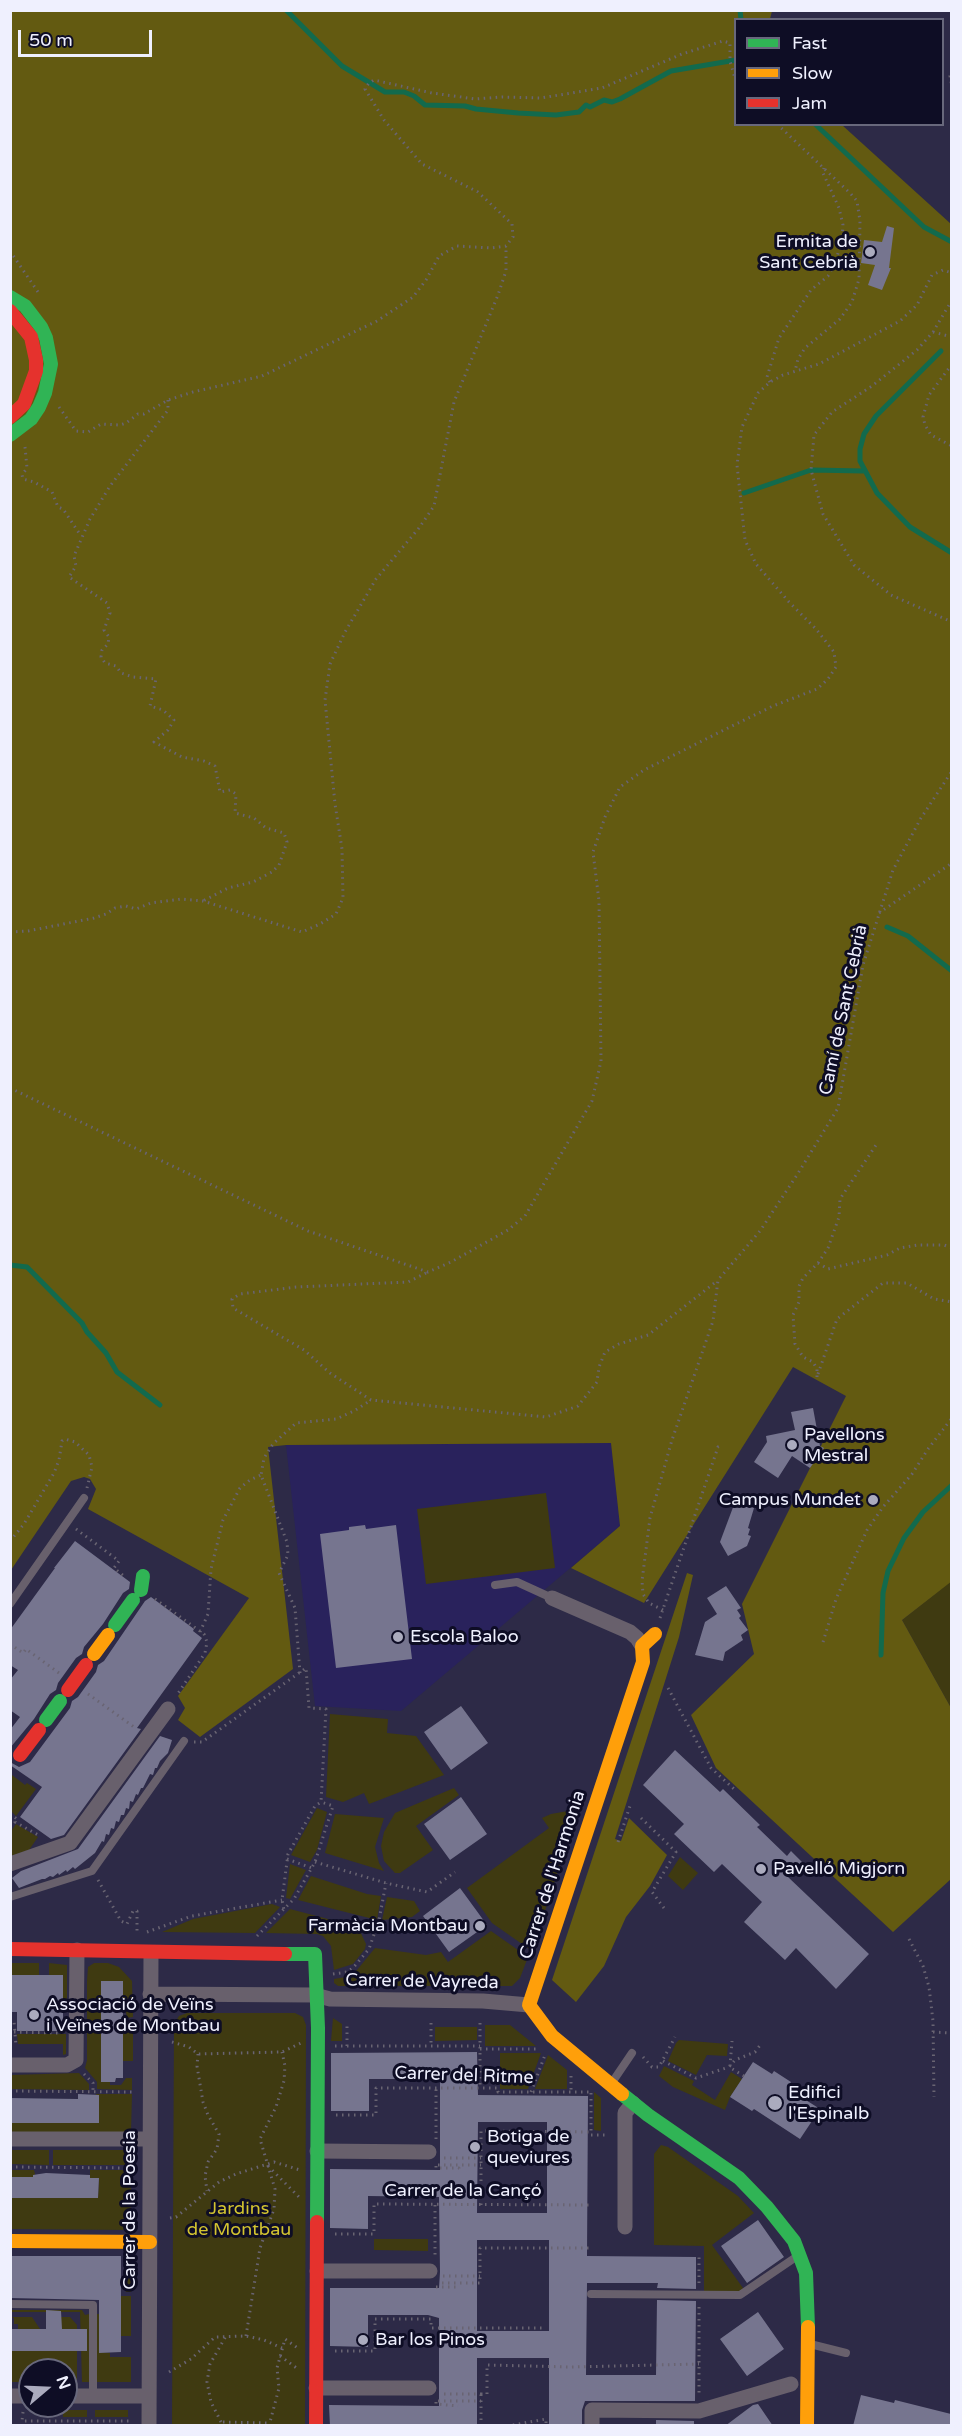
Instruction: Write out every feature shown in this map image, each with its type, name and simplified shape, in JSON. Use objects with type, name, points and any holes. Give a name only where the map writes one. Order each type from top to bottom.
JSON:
[{"type":"street","points":[[10,417],[24,404],[36,371],[31,338],[12,299]]},
{"type":"street","points":[[10,435],[31,419],[39,407],[45,393],[51,364],[46,338],[34,315],[12,299]]},
{"type":"street","points":[[20,1755],[139,1589]]},
{"type":"street","points":[[552,1598],[630,1632],[642,1646],[655,1634]]},
{"type":"street","name":"Carrer de l'Harmonia","points":[[529,2005],[643,1662],[642,1646]]},
{"type":"street","points":[[17,1862],[70,1844],[168,1709]]},
{"type":"street","points":[[10,1949],[315,1954],[318,2028],[316,2426]]},
{"type":"street","points":[[10,2065],[67,2065],[76,2060],[77,1950]]},
{"type":"street","points":[[150,1994],[151,1953]]},
{"type":"street","name":"Carrer de Vayreda","points":[[150,1994],[315,1995],[330,1999],[483,2001],[529,2005]]},
{"type":"street","name":"Carrer de la Poesia","points":[[149,2426],[150,1994]]},
{"type":"street","points":[[529,2005],[552,2036],[633,2103],[739,2178],[767,2206],[794,2241],[806,2273],[809,2343],[807,2426]]},
{"type":"street","points":[[625,2227],[625,2113],[633,2103]]},
{"type":"street","points":[[10,2139],[150,2139]]},
{"type":"street","points":[[317,2151],[433,2149]]},
{"type":"street","points":[[10,2241],[150,2242]]},
{"type":"street","points":[[317,2271],[434,2276]]},
{"type":"street","points":[[592,2426],[592,2410],[699,2411],[791,2384]]},
{"type":"street","points":[[316,2388],[434,2397]]},
{"type":"street","points":[[78,2396],[149,2396]]},
{"type":"lane","points":[[10,1604],[84,1498]]},
{"type":"lane","points":[[495,1585],[517,1582],[552,1598]]},
{"type":"lane","points":[[10,1897],[92,1871],[184,1741]]},
{"type":"lane","points":[[611,2084],[632,2053]]},
{"type":"lane","points":[[591,2295],[740,2295],[800,2254]]},
{"type":"lane","points":[[10,2304],[93,2305],[93,2396]]},
{"type":"lane","points":[[809,2343],[846,2353]]},
{"type":"path","points":[[10,932],[71,923],[106,914],[115,908],[126,906],[136,909],[151,903],[181,899],[203,901],[302,932],[336,914],[343,898],[342,849],[334,804],[325,700],[330,664],[376,579],[419,528],[434,506],[454,402],[498,295],[506,271],[506,246],[513,237],[512,224],[478,192],[422,164],[384,120],[366,89],[369,83],[382,80],[432,93],[475,99],[541,98],[602,88],[682,54],[723,41],[730,43],[730,61],[734,78]]},
{"type":"path","points":[[951,70],[951,87]]},
{"type":"path","points":[[779,126],[857,201],[860,221],[860,279],[856,293],[847,310],[805,348],[798,359],[795,371]]},
{"type":"path","points":[[770,382],[767,377],[768,371],[779,338],[812,290],[828,276],[835,263],[842,240],[843,225],[823,173],[824,168]]},
{"type":"path","points":[[56,403],[76,431],[88,432],[101,424],[126,423],[168,400],[262,376],[377,321],[413,297],[426,280],[439,256],[458,246],[491,248],[506,246]]},
{"type":"path","points":[[300,1672],[295,1608],[279,1573],[288,1556],[287,1542],[261,1474],[264,1458],[273,1444],[296,1423],[336,1419],[371,1400],[330,1373],[304,1350],[233,1308],[232,1299],[240,1294],[296,1287],[408,1282],[498,1236],[525,1216],[592,1101],[601,1061],[599,901],[594,852],[605,817],[620,787],[644,770],[730,727],[773,706],[817,689],[836,667],[834,652],[816,628],[789,602],[756,564],[745,540],[737,465],[742,426],[758,393],[770,382],[819,364],[900,321],[917,305],[932,275],[943,270],[951,273]]},
{"type":"path","points":[[951,300],[933,332],[898,366],[832,412],[814,435],[811,470],[823,514],[854,565],[891,595],[951,622]]},
{"type":"path","points":[[933,332],[951,337]]},
{"type":"path","points":[[951,364],[929,395],[923,417],[931,435],[951,446]]},
{"type":"path","points":[[168,400],[168,410],[110,486],[81,536],[74,556],[76,566],[69,577],[107,603],[110,613],[104,630],[109,637],[101,657],[105,663],[116,666],[121,673],[133,677],[156,679],[150,706],[163,710],[174,720],[168,730],[154,742],[182,758],[204,761],[215,766],[220,792],[230,790],[236,794],[235,813],[254,818],[266,828],[284,833],[287,842],[279,866],[272,872],[253,882],[228,888],[203,901]]},
{"type":"path","points":[[25,442],[27,468],[22,475],[23,479],[52,492],[58,507],[63,509],[81,536]]},
{"type":"path","name":"Camí de Sant Cebrià","points":[[371,1400],[546,1417],[567,1410],[578,1406],[597,1382],[599,1367],[605,1352],[619,1344],[648,1335],[718,1280],[760,1231],[838,1108],[863,965],[877,914],[892,870],[951,771]]},
{"type":"path","points":[[877,914],[951,863]]},
{"type":"path","points":[[10,1088],[308,1231],[428,1272]]},
{"type":"path","points":[[876,1145],[840,1199],[839,1217],[832,1239],[818,1263],[803,1278],[799,1286],[799,1302],[793,1315],[796,1349],[803,1357],[813,1362],[817,1369],[817,1377],[837,1319],[883,1283],[907,1283],[934,1299],[951,1302]]},
{"type":"path","points":[[818,1263],[822,1268],[828,1269],[887,1254],[900,1248],[918,1245],[944,1245],[951,1248]]},
{"type":"path","points":[[663,1610],[645,1599],[642,1581],[650,1518],[672,1440],[713,1320],[718,1280]]},
{"type":"path","points":[[823,1642],[836,1599],[867,1530],[883,1507],[912,1474],[951,1418]]},
{"type":"path","points":[[10,1541],[24,1524],[54,1473],[62,1441],[65,1439],[75,1442],[89,1455],[92,1467],[84,1498]]},
{"type":"path","points":[[655,1634],[718,1447],[723,1445]]},
{"type":"path","points":[[168,1709],[205,1653],[207,1642],[204,1634],[199,1631],[208,1614],[211,1569],[223,1520],[240,1488],[261,1474]]},
{"type":"path","points":[[654,1614],[656,1607]]},
{"type":"path","points":[[184,1741],[202,1742],[306,1668],[309,1708],[326,1709],[321,1802]]},
{"type":"path","points":[[668,1688],[711,1768],[735,1790]]},
{"type":"path","points":[[284,1910],[282,1900],[287,1859],[315,1806],[321,1802]]},
{"type":"path","points":[[261,1932],[294,1899],[315,1862],[333,1806],[321,1802]]},
{"type":"path","points":[[618,1842],[630,1806]]},
{"type":"path","points":[[10,1814],[17,1819],[10,1828]]},
{"type":"path","points":[[641,1818],[675,1852],[652,1892],[664,1908]]},
{"type":"path","points":[[15,1822],[40,1837],[17,1862]]},
{"type":"path","points":[[287,1859],[312,1868]]},
{"type":"path","points":[[315,1862],[386,1883],[427,1892],[455,1872]]},
{"type":"path","points":[[92,1871],[122,1922],[127,1924],[133,1911],[136,1911],[137,1932],[146,1932],[192,1916],[282,1900]]},
{"type":"path","points":[[334,1974],[353,1968],[369,1949],[379,1920],[386,1883]]},
{"type":"path","points":[[146,1932],[146,1938]]},
{"type":"path","points":[[909,1939],[927,1975],[933,2032],[934,2097]]},
{"type":"path","points":[[10,2021],[14,2021],[16,2046]]},
{"type":"path","points":[[347,2023],[347,2046],[541,2049],[543,2047]]},
{"type":"path","points":[[431,2023],[431,2046]]},
{"type":"path","points":[[480,2023],[480,2088]]},
{"type":"path","points":[[14,2032],[68,2033]]},
{"type":"path","points":[[933,2032],[951,2033]]},
{"type":"path","points":[[642,2056],[655,2068],[659,2067],[675,2037]]},
{"type":"path","points":[[171,2042],[189,2047],[198,2054],[282,2052],[308,2041]]},
{"type":"path","points":[[729,2067],[732,2042]]},
{"type":"path","points":[[663,2061],[696,2078],[729,2067],[735,2060],[755,2052],[761,2044]]},
{"type":"path","points":[[531,2092],[547,2050]]},
{"type":"path","points":[[246,2336],[260,2248],[274,2209],[275,2189],[260,2139],[276,2107],[284,2081],[285,2066],[282,2052]]},
{"type":"path","points":[[198,2054],[197,2066],[203,2102],[207,2115],[219,2134],[217,2149],[208,2162],[205,2176],[207,2191]]},
{"type":"path","points":[[729,2067],[744,2076]]},
{"type":"path","points":[[571,2069],[571,2092]]},
{"type":"path","points":[[81,2070],[93,2083],[93,2092]]},
{"type":"path","points":[[591,2085],[591,2133]]},
{"type":"path","name":"Carrer del Ritme","points":[[328,2115],[376,2115],[376,2088],[498,2088],[498,2092],[591,2092]]},
{"type":"path","points":[[433,2149],[436,2088]]},
{"type":"path","points":[[10,2091],[134,2092]]},
{"type":"path","points":[[481,2205],[481,2131],[607,2134]]},
{"type":"path","points":[[51,2167],[52,2157]]},
{"type":"path","points":[[448,2158],[481,2158]]},
{"type":"path","points":[[170,2218],[176,2217],[219,2182],[236,2174],[279,2162],[296,2170],[308,2170]]},
{"type":"path","points":[[267,2165],[300,2198]]},
{"type":"path","points":[[459,2170],[459,2168],[436,2168],[436,2165],[481,2165]]},
{"type":"path","points":[[10,2167],[133,2168]]},
{"type":"path","name":"Carrer de la Cançó","points":[[327,2234],[374,2234],[374,2204],[592,2205]]},
{"type":"path","points":[[435,2205],[435,2287],[458,2288]]},
{"type":"path","points":[[434,2276],[480,2283],[480,2248],[591,2248]]},
{"type":"path","points":[[699,2255],[699,2411]]},
{"type":"path","points":[[447,2276],[480,2276]]},
{"type":"path","points":[[327,2350],[375,2351],[375,2319],[431,2319],[431,2328],[546,2328]]},
{"type":"path","points":[[226,2336],[210,2364],[207,2382],[211,2402],[221,2424],[269,2424],[279,2388],[277,2368],[285,2339]]},
{"type":"path","points":[[169,2372],[191,2359],[209,2341],[226,2336],[246,2336],[264,2340],[282,2348]]},
{"type":"path","points":[[280,2356],[298,2369]]},
{"type":"path","points":[[448,2394],[487,2394],[487,2365],[571,2367],[699,2364]]},
{"type":"path","points":[[481,2394],[481,2426]]},
{"type":"path","points":[[458,2406],[436,2404],[434,2397],[481,2401]]},
{"type":"path","points":[[91,2414],[91,2421]]},
{"type":"path","points":[[23,2418],[22,2421],[131,2421]]},
{"type":"path","points":[[507,2426],[546,2419],[546,2426]]},
{"type":"shaded area","points":[[11,11],[772,11],[770,18],[734,18],[734,126],[843,126],[951,224],[952,1581],[902,1620],[951,1708],[951,1879],[893,1932],[716,1768],[691,1715],[754,1654],[742,1604],[846,1396],[793,1367],[644,1603],[571,1568],[620,1526],[611,1443],[268,1447],[293,1669],[200,1737],[178,1720],[185,1708],[178,1696],[249,1598],[88,1509],[96,1489],[90,1479],[84,1477],[71,1481],[11,1570]]},
{"type":"shaded area","name":"Escola Baloo","points":[[611,1443],[620,1526],[401,1711],[315,1706],[286,1445]]},
{"type":"shaded area","points":[[687,1573],[693,1575],[679,1637],[615,1839],[621,1841],[629,1818],[667,1855],[650,1886],[626,1917],[604,1966],[576,2002],[552,1980]]},
{"type":"green space","points":[[546,1493],[555,1568],[426,1584],[417,1509]]},
{"type":"green space","points":[[951,1581],[951,1708],[902,1620]]},
{"type":"green space","points":[[330,1714],[388,1719],[387,1733],[416,1736],[444,1775],[369,1804],[364,1793],[343,1802],[326,1797]]},
{"type":"green space","points":[[12,1775],[25,1785],[27,1783],[36,1789],[16,1816],[11,1811]]},
{"type":"green space","points":[[454,1788],[459,1795],[416,1826],[433,1850],[400,1873],[395,1873],[384,1861],[381,1846],[384,1832],[395,1813]]},
{"type":"green space","points":[[317,1808],[327,1812],[317,1850],[310,1862],[291,1855]]},
{"type":"green space","points":[[568,1811],[577,1813],[532,1951],[492,1923],[467,1888],[549,1828],[542,1818]]},
{"type":"green space","points":[[335,1814],[384,1818],[375,1847],[379,1863],[384,1871],[325,1853]]},
{"type":"green space","points":[[16,1824],[38,1837],[29,1850],[11,1856],[11,1831]]},
{"type":"green space","points":[[680,1857],[698,1873],[683,1890],[668,1876]]},
{"type":"green space","points":[[290,1864],[306,1870],[290,1899],[286,1898]]},
{"type":"green space","points":[[311,1876],[367,1894],[381,1896],[377,1920],[298,1900]]},
{"type":"green space","points":[[387,1897],[414,1901],[420,1911],[412,1917],[382,1920]]},
{"type":"green space","points":[[272,1904],[280,1907],[255,1933],[162,1932],[193,1919]]},
{"type":"green space","points":[[290,1909],[358,1927],[366,1944],[365,1949],[353,1964],[334,1970],[331,1946],[323,1936],[266,1933]]},
{"type":"green space","points":[[491,1931],[528,1957],[520,1978],[512,1986],[338,1986],[334,1983],[334,1979],[346,1977],[357,1970],[375,1948],[426,1955],[441,1952],[448,1962]]},
{"type":"green space","points":[[11,1963],[39,1963],[39,1975],[11,1975]]},
{"type":"green space","points":[[49,1963],[67,1965],[67,2005],[63,2005],[63,1975],[49,1975]]},
{"type":"green space","points":[[94,1963],[108,1963],[119,1967],[132,1981],[133,2017],[127,2018],[126,2012],[123,2012],[101,1981],[101,2077],[110,2078],[110,2085],[121,2085],[126,2078],[132,2078],[132,2090],[97,2089],[97,2082],[85,2068],[88,1967]]},
{"type":"green space","name":"Jardins de Montbau","points":[[187,2013],[295,2013],[303,2017],[306,2025],[305,2425],[172,2425],[174,2024],[179,2016]]},
{"type":"green space","points":[[333,2018],[342,2024],[342,2041],[331,2041]]},
{"type":"green space","points":[[122,2022],[133,2022],[133,2061],[122,2061]]},
{"type":"green space","points":[[485,2025],[510,2025],[536,2046],[485,2046]]},
{"type":"green space","points":[[435,2027],[477,2027],[477,2040],[435,2041]]},
{"type":"green space","points":[[17,2034],[66,2034],[66,2054],[63,2055],[63,2044],[18,2044]]},
{"type":"green space","points":[[679,2040],[728,2044],[727,2056],[707,2055],[696,2075],[668,2061]]},
{"type":"green space","points":[[500,2053],[541,2053],[528,2089],[500,2089]]},
{"type":"green space","points":[[548,2055],[567,2070],[567,2089],[535,2089]]},
{"type":"green space","points":[[664,2066],[694,2081],[692,2085],[715,2100],[731,2072],[742,2079],[730,2097],[725,2110],[673,2087],[659,2076]]},
{"type":"green space","points":[[79,2073],[89,2084],[89,2090],[11,2089],[11,2075]]},
{"type":"green space","points":[[594,2092],[601,2098],[601,2131],[594,2130]]},
{"type":"green space","points":[[96,2094],[132,2094],[131,2132],[11,2132],[11,2123],[99,2123],[99,2102],[91,2102],[96,2099]]},
{"type":"green space","points":[[661,2145],[668,2147],[738,2196],[754,2213],[712,2245],[743,2288],[742,2291],[704,2291],[704,2246],[654,2245],[654,2154]]},
{"type":"green space","points":[[11,2150],[49,2150],[49,2165],[11,2164]]},
{"type":"green space","points":[[53,2150],[125,2150],[131,2157],[131,2165],[53,2165]]},
{"type":"green space","points":[[11,2170],[34,2170],[35,2174],[33,2177],[11,2177]]},
{"type":"green space","points":[[90,2170],[131,2170],[131,2230],[11,2229],[11,2198],[98,2198],[99,2178],[90,2178]]},
{"type":"green space","points":[[374,2239],[428,2239],[428,2251],[374,2250]]},
{"type":"green space","points":[[126,2256],[131,2256],[131,2292],[126,2292],[125,2287]]},
{"type":"green space","points":[[121,2296],[131,2296],[131,2336],[121,2336]]},
{"type":"green space","points":[[11,2310],[82,2310],[85,2315],[89,2314],[89,2382],[82,2382],[80,2312],[11,2312]]},
{"type":"green space","points":[[97,2314],[99,2314],[99,2352],[110,2353],[110,2357],[131,2357],[131,2382],[97,2382]]},
{"type":"green space","points":[[11,2317],[32,2317],[40,2329],[18,2329],[18,2324],[14,2324],[14,2318]]},
{"type":"green space","points":[[50,2317],[70,2317],[77,2325],[77,2358],[18,2358],[18,2382],[11,2382],[11,2351],[75,2351],[76,2329],[62,2329]]},
{"type":"green space","points":[[78,2410],[87,2410],[87,2417],[78,2417]]},
{"type":"green space","points":[[95,2410],[128,2410],[128,2417],[95,2417]]},
{"type":"building","points":[[887,226],[894,228],[889,268],[891,268],[882,290],[868,285],[875,265],[861,263],[864,240],[882,242]]},
{"type":"building","name":"Pavellons Mestral","points":[[813,1408],[820,1446],[824,1448],[810,1468],[792,1456],[778,1478],[754,1462],[767,1442],[766,1436],[795,1430],[791,1412]]},
{"type":"building","points":[[735,1502],[754,1508],[748,1528],[750,1529],[748,1535],[751,1536],[747,1546],[728,1556],[720,1542]]},
{"type":"building","points":[[365,1525],[366,1529],[396,1525],[412,1659],[336,1668],[320,1534]]},
{"type":"building","points":[[75,1541],[130,1582],[129,1589],[123,1593],[103,1624],[84,1647],[82,1654],[76,1658],[58,1683],[56,1690],[50,1694],[34,1719],[10,1748],[10,1730],[20,1717],[10,1710],[10,1680],[18,1670],[10,1665],[10,1630]]},
{"type":"building","points":[[726,1586],[741,1608],[737,1610],[741,1616],[739,1618],[748,1630],[741,1635],[743,1640],[725,1652],[723,1661],[695,1655],[705,1622],[717,1614],[707,1598]]},
{"type":"building","points":[[151,1597],[194,1629],[193,1631],[202,1638],[137,1728],[141,1729],[64,1835],[51,1839],[20,1817],[42,1787],[10,1765],[10,1762],[19,1767],[30,1762],[70,1708],[72,1701],[78,1697],[96,1672],[98,1665],[104,1661],[145,1601]]},
{"type":"building","points":[[461,1706],[488,1743],[451,1770],[424,1732]]},
{"type":"building","points":[[160,1736],[172,1740],[168,1753],[155,1768],[153,1775],[150,1774],[133,1802],[130,1801],[129,1809],[126,1808],[124,1815],[121,1815],[119,1822],[116,1821],[109,1835],[106,1834],[104,1842],[102,1841],[95,1853],[75,1869],[73,1867],[67,1872],[66,1870],[59,1875],[58,1873],[53,1877],[50,1876],[19,1888],[12,1878],[21,1871],[78,1849]]},
{"type":"building","name":"Pavelló Migjorn","points":[[675,1750],[720,1792],[723,1789],[760,1825],[757,1827],[787,1856],[791,1851],[802,1862],[788,1877],[869,1954],[836,1989],[796,1948],[785,1960],[744,1922],[762,1902],[722,1864],[714,1872],[674,1834],[684,1824],[643,1785]]},
{"type":"building","points":[[461,1797],[487,1834],[450,1860],[424,1824]]},
{"type":"building","points":[[460,1888],[487,1925],[449,1952],[423,1916]]},
{"type":"building","points":[[10,1975],[63,1975],[63,2031],[17,2031],[17,2012],[10,2012]]},
{"type":"building","points":[[101,1981],[123,1981],[123,2078],[116,2078],[115,2082],[101,2082]]},
{"type":"building","points":[[477,2052],[478,2095],[588,2096],[587,2256],[696,2257],[696,2289],[657,2288],[658,2283],[587,2283],[586,2375],[656,2375],[657,2300],[696,2301],[695,2401],[585,2401],[582,2410],[582,2426],[549,2426],[549,2358],[477,2358],[477,2426],[330,2426],[329,2405],[439,2406],[439,2318],[428,2315],[368,2315],[368,2347],[330,2346],[330,2288],[439,2288],[440,2272],[439,2197],[368,2196],[368,2229],[330,2228],[330,2169],[440,2170],[440,2079],[369,2079],[369,2111],[331,2111],[331,2053]],"holes":[[[478,2122],[547,2122],[547,2213],[477,2213]],[[477,2240],[549,2240],[549,2331],[477,2331]]]},
{"type":"building","name":"Edifici l'Espinalb","points":[[753,2062],[772,2074],[774,2071],[791,2082],[787,2088],[820,2109],[800,2139],[754,2109],[752,2111],[730,2097]]},
{"type":"building","points":[[78,2094],[99,2095],[99,2123],[10,2123],[10,2098],[78,2099]]},
{"type":"building","points":[[46,2173],[90,2175],[90,2178],[99,2178],[98,2198],[10,2198],[10,2177],[33,2177],[33,2175]]},
{"type":"building","points":[[758,2220],[784,2257],[747,2283],[721,2246]]},
{"type":"building","points":[[10,2256],[121,2256],[121,2352],[99,2353],[99,2300],[10,2298]]},
{"type":"building","points":[[46,2310],[61,2311],[62,2329],[87,2329],[87,2351],[10,2351],[10,2329],[46,2329]]},
{"type":"building","points":[[758,2312],[784,2349],[747,2376],[720,2339]]},
{"type":"building","points":[[861,2395],[894,2403],[895,2400],[951,2414],[951,2426],[853,2426]]},
{"type":"building","points":[[758,2404],[773,2426],[725,2426],[753,2405]]},
{"type":"building","points":[[656,2420],[694,2421],[694,2426],[656,2426]]},
{"type":"waterway","points":[[286,10],[342,66],[385,92],[404,92],[414,96],[425,105],[465,106],[476,109],[556,115],[579,112],[586,105],[590,107],[604,100],[612,102],[620,99],[671,71],[734,60]]},
{"type":"waterway","points":[[740,10],[741,18]]},
{"type":"waterway","points":[[817,126],[924,227],[952,242]]},
{"type":"waterway","points":[[941,351],[876,416],[864,434],[860,461],[877,493],[910,527],[952,553]]},
{"type":"waterway","points":[[744,493],[811,470],[864,471]]},
{"type":"waterway","points":[[887,927],[908,936],[952,971]]},
{"type":"waterway","points":[[10,1265],[27,1267],[82,1323],[106,1353],[117,1372],[160,1405]]},
{"type":"waterway","points":[[881,1655],[883,1593],[888,1571],[904,1538],[923,1512],[952,1485]]},
{"type":"traffic: fast","points":[[10,297],[25,306],[41,327],[46,338],[51,364],[45,393],[39,407],[31,419],[10,435]]},
{"type":"traffic: fast","points":[[141,1590],[143,1576]]},
{"type":"traffic: fast","points":[[115,1625],[133,1600]]},
{"type":"traffic: fast","points":[[46,1720],[60,1701]]},
{"type":"traffic: fast","points":[[285,1954],[315,1954],[318,2028],[317,2222]]},
{"type":"traffic: fast","points":[[622,2094],[648,2115],[739,2178],[767,2207],[794,2241],[806,2273],[808,2327]]},
{"type":"traffic: slow","points":[[622,2094],[552,2036],[529,2005],[643,1662],[642,1646],[655,1634]]},
{"type":"traffic: slow","points":[[94,1654],[108,1635]]},
{"type":"traffic: slow","points":[[10,2241],[150,2242]]},
{"type":"traffic: slow","points":[[807,2426],[808,2327]]},
{"type":"traffic: jam","points":[[10,311],[31,337],[36,360],[36,371],[24,404],[10,417]]},
{"type":"traffic: jam","points":[[68,1690],[86,1665]]},
{"type":"traffic: jam","points":[[20,1755],[39,1730]]},
{"type":"traffic: jam","points":[[10,1949],[285,1954]]},
{"type":"traffic: jam","points":[[316,2426],[317,2222]]},
{"type":"place","name":"Ermita de Sant Cebrià","points":[[870,252]]},
{"type":"place","name":"Pavellons Mestral","points":[[792,1445]]},
{"type":"place","name":"Campus Mundet","points":[[873,1500]]},
{"type":"place","name":"Escola Baloo","points":[[398,1637]]},
{"type":"place","name":"Pavelló Migjorn","points":[[761,1869]]},
{"type":"place","name":"Farmàcia Montbau","points":[[480,1926]]},
{"type":"place","name":"Associació de Veïns i Veïnes de Montbau","points":[[34,2015]]},
{"type":"place","name":"Edifici l'Espinalb","points":[[775,2103]]},
{"type":"place","name":"Botiga de queviures","points":[[475,2147]]},
{"type":"place","name":"Bar los Pinos","points":[[363,2340]]}]
